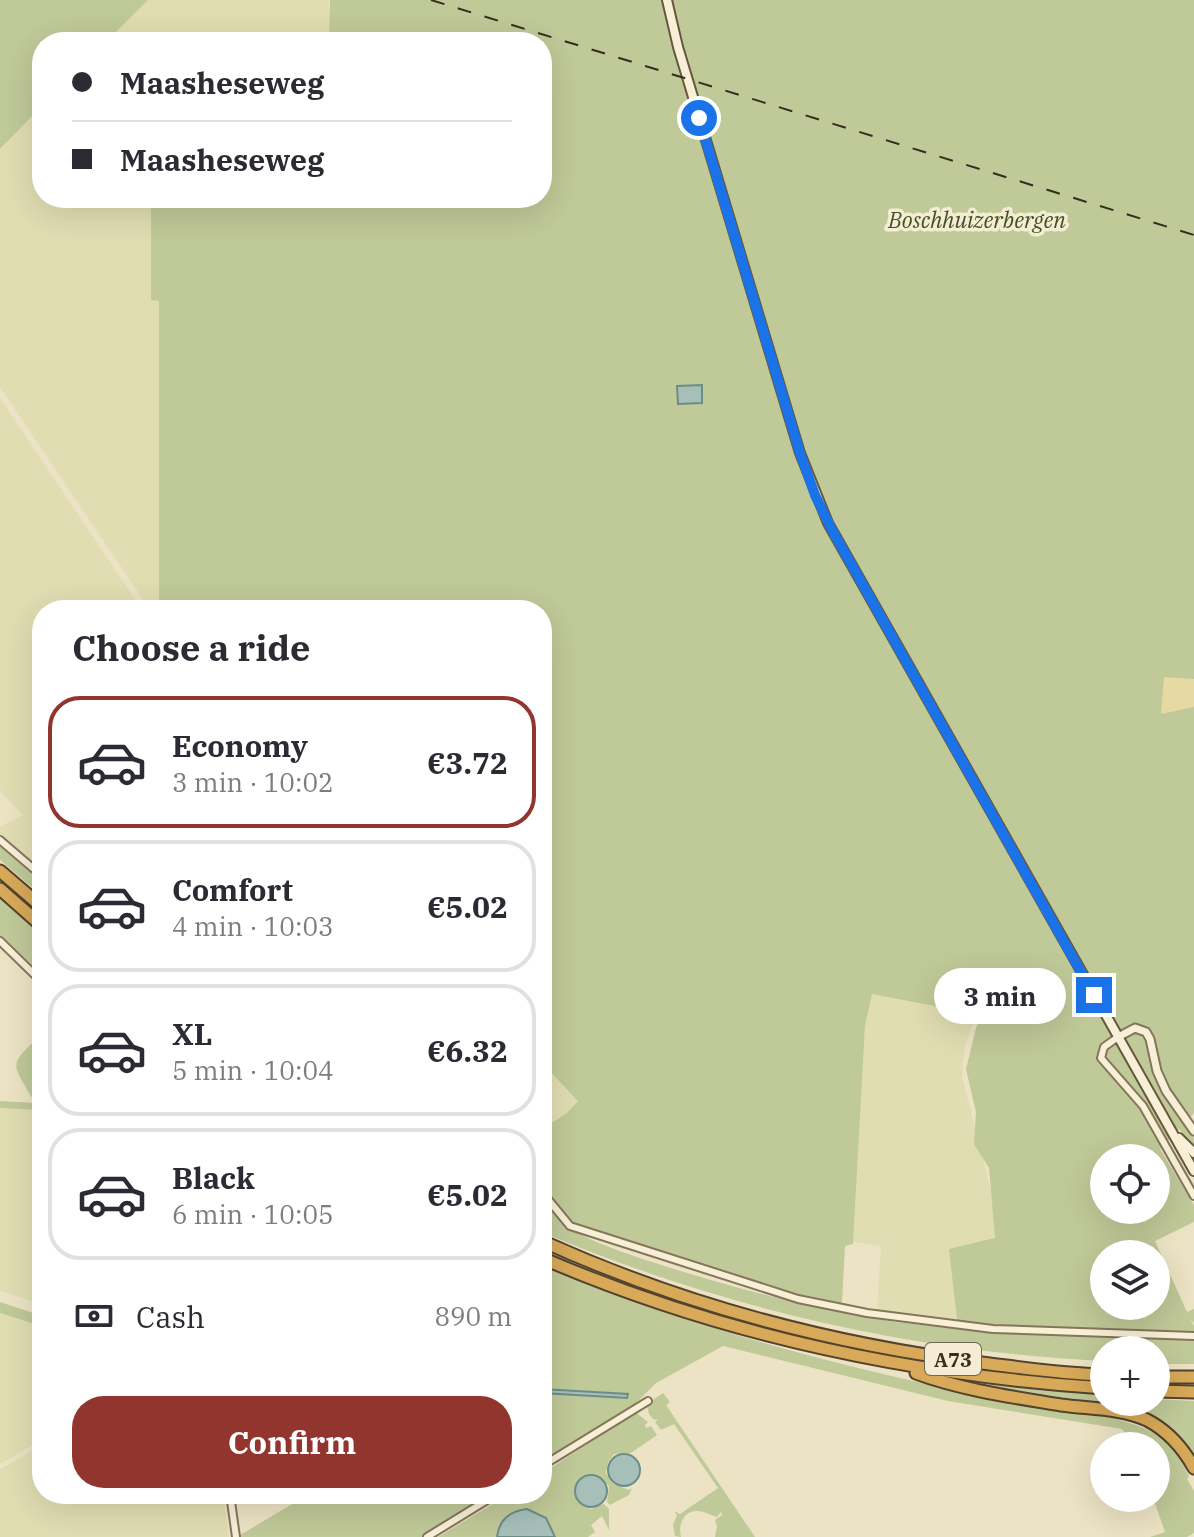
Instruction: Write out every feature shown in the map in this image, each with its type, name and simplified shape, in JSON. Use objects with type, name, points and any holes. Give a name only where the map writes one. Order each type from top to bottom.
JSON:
[{"type":"highway","points":[[0,871],[32,898]]},
{"type":"highway","points":[[0,889],[32,917]]},
{"type":"highway","name":"A73","points":[[552,1245],[687,1297],[848,1341],[921,1355],[1090,1374]]},
{"type":"highway","name":"A73","points":[[552,1262],[692,1313],[779,1338],[889,1363],[1035,1383],[1090,1387]]},
{"type":"highway","name":"A73","points":[[889,1363],[941,1382],[1120,1412],[1144,1419],[1168,1434],[1194,1468]]},
{"type":"highway","points":[[1170,1377],[1194,1377]]},
{"type":"highway","points":[[1170,1391],[1194,1392]]},
{"type":"main road","points":[[667,0],[678,47],[815,495],[1194,1171]]},
{"type":"main road","points":[[1173,1132],[1194,1153]]},
{"type":"street","points":[[0,840],[32,867]]},
{"type":"street","points":[[0,941],[32,972]]},
{"type":"street","points":[[1194,1131],[1166,1091],[1146,1032],[1135,1028],[1104,1047],[1101,1058],[1143,1106],[1194,1196]]},
{"type":"street","points":[[552,1204],[570,1226],[798,1299],[867,1313],[993,1329],[1194,1336]]},
{"type":"street","points":[[552,1460],[648,1401]]},
{"type":"street","points":[[231,1504],[236,1537]]},
{"type":"street","points":[[427,1537],[481,1504]]},
{"type":"shaded area","points":[[148,0],[329,0],[329,32],[116,32]]},
{"type":"shaded area","points":[[32,116],[32,208],[151,208],[151,300],[159,301],[159,600],[143,600],[0,387],[0,149]]},
{"type":"shaded area","points":[[0,398],[135,600],[32,600],[32,863],[0,835],[0,827],[23,815],[0,791]]},
{"type":"shaded area","points":[[867,992],[977,1012],[965,1045],[962,1077],[989,1182],[997,1231],[994,1259],[961,1257],[957,1319],[877,1310],[881,1246],[853,1242]]},
{"type":"shaded area","points":[[552,1067],[584,1101],[552,1124]]},
{"type":"shaded area","points":[[0,1108],[32,1110],[32,1301],[0,1291]]},
{"type":"shaded area","points":[[0,1313],[32,1323],[32,1446],[0,1464]]},
{"type":"shaded area","points":[[32,1451],[32,1504],[224,1504],[229,1537],[0,1537],[0,1469]]},
{"type":"green space","points":[[0,0],[148,0],[116,32],[32,32],[32,116],[0,149]]},
{"type":"green space","name":"Boschhuizerbergen","points":[[330,0],[1194,0],[1194,1113],[1184,1124],[1194,1138],[1194,1149],[1179,1129],[1165,1144],[1090,1144],[1090,1224],[1170,1224],[1170,1165],[1194,1205],[1194,1222],[1157,1240],[1090,1240],[1090,1320],[1170,1320],[1170,1274],[1187,1312],[1194,1309],[1194,1323],[1190,1319],[1194,1326],[1194,1364],[1170,1364],[1170,1336],[1090,1336],[1090,1360],[1031,1356],[888,1336],[747,1304],[678,1283],[552,1236],[552,1123],[578,1101],[552,1074],[552,600],[159,600],[159,301],[151,300],[151,208],[552,208],[552,32],[329,32]],"holes":[[[872,994],[982,1015],[966,1069],[976,1112],[974,1144],[989,1168],[995,1238],[949,1249],[958,1328],[894,1322],[802,1303],[804,1295],[842,1303],[845,1246],[853,1244],[865,1026]],[[580,1233],[795,1301],[682,1272],[616,1250]]]},
{"type":"green space","points":[[0,846],[32,874],[32,887],[0,860]]},
{"type":"green space","points":[[0,899],[32,927],[32,967],[0,937]]},
{"type":"green space","points":[[32,1044],[32,1098],[16,1066],[22,1053]]},
{"type":"green space","points":[[0,1101],[32,1103],[32,1110],[0,1108]]},
{"type":"green space","points":[[552,1269],[700,1324],[808,1355],[972,1394],[1081,1411],[1090,1413],[1090,1416],[1123,1421],[1151,1432],[1124,1432],[1122,1429],[948,1401],[723,1346],[656,1383],[633,1406],[552,1457],[552,1394],[627,1398],[628,1394],[552,1389]]},
{"type":"green space","points":[[0,1302],[32,1313],[32,1323],[0,1313]]},
{"type":"green space","points":[[927,1375],[1090,1393],[1090,1408]]},
{"type":"green space","points":[[663,1393],[670,1402],[666,1405],[755,1537],[715,1537],[715,1520],[722,1515],[721,1512],[717,1517],[697,1511],[685,1516],[680,1528],[681,1537],[675,1536],[673,1525],[677,1515],[674,1511],[680,1514],[718,1488],[674,1424],[661,1430],[655,1422],[658,1419],[654,1420],[649,1414],[647,1404]]},
{"type":"green space","points":[[1170,1400],[1194,1401],[1194,1462],[1170,1439],[1170,1432],[1163,1432],[1149,1419],[1132,1416],[1170,1416]]},
{"type":"green space","points":[[635,1412],[648,1422],[646,1428],[651,1426],[657,1435],[631,1453],[614,1454],[608,1462],[606,1473],[613,1484],[629,1490],[632,1488],[629,1495],[610,1505],[607,1502],[609,1486],[597,1475],[582,1476],[577,1486],[577,1500],[591,1509],[604,1504],[609,1509],[609,1530],[602,1516],[591,1525],[595,1532],[588,1537],[438,1537],[492,1504],[552,1504],[552,1467]]},
{"type":"green space","points":[[1170,1447],[1189,1476],[1187,1479],[1194,1491],[1194,1533],[1187,1537],[1150,1537],[1165,1532],[1158,1512],[1170,1512]]},
{"type":"green space","points":[[292,1504],[475,1504],[422,1537],[240,1535]]},
{"type":"sand","points":[[1164,677],[1194,679],[1194,707],[1161,714]]},
{"type":"water","points":[[702,385],[702,403],[678,404],[677,386]]},
{"type":"water","points":[[552,1390],[628,1394],[627,1398],[552,1394]]},
{"type":"water","points":[[624,1454],[635,1459],[640,1470],[635,1481],[624,1486],[613,1481],[608,1470],[613,1459]]},
{"type":"water","points":[[591,1475],[602,1480],[607,1491],[602,1502],[591,1507],[580,1502],[575,1491],[580,1480]]},
{"type":"water","points":[[527,1509],[546,1518],[555,1537],[497,1537],[506,1517]]},
{"type":"railway","points":[[431,0],[535,32]]},
{"type":"railway","points":[[552,37],[1194,235]]},
{"type":"route","points":[[699,118],[815,495],[1094,995]]}]
